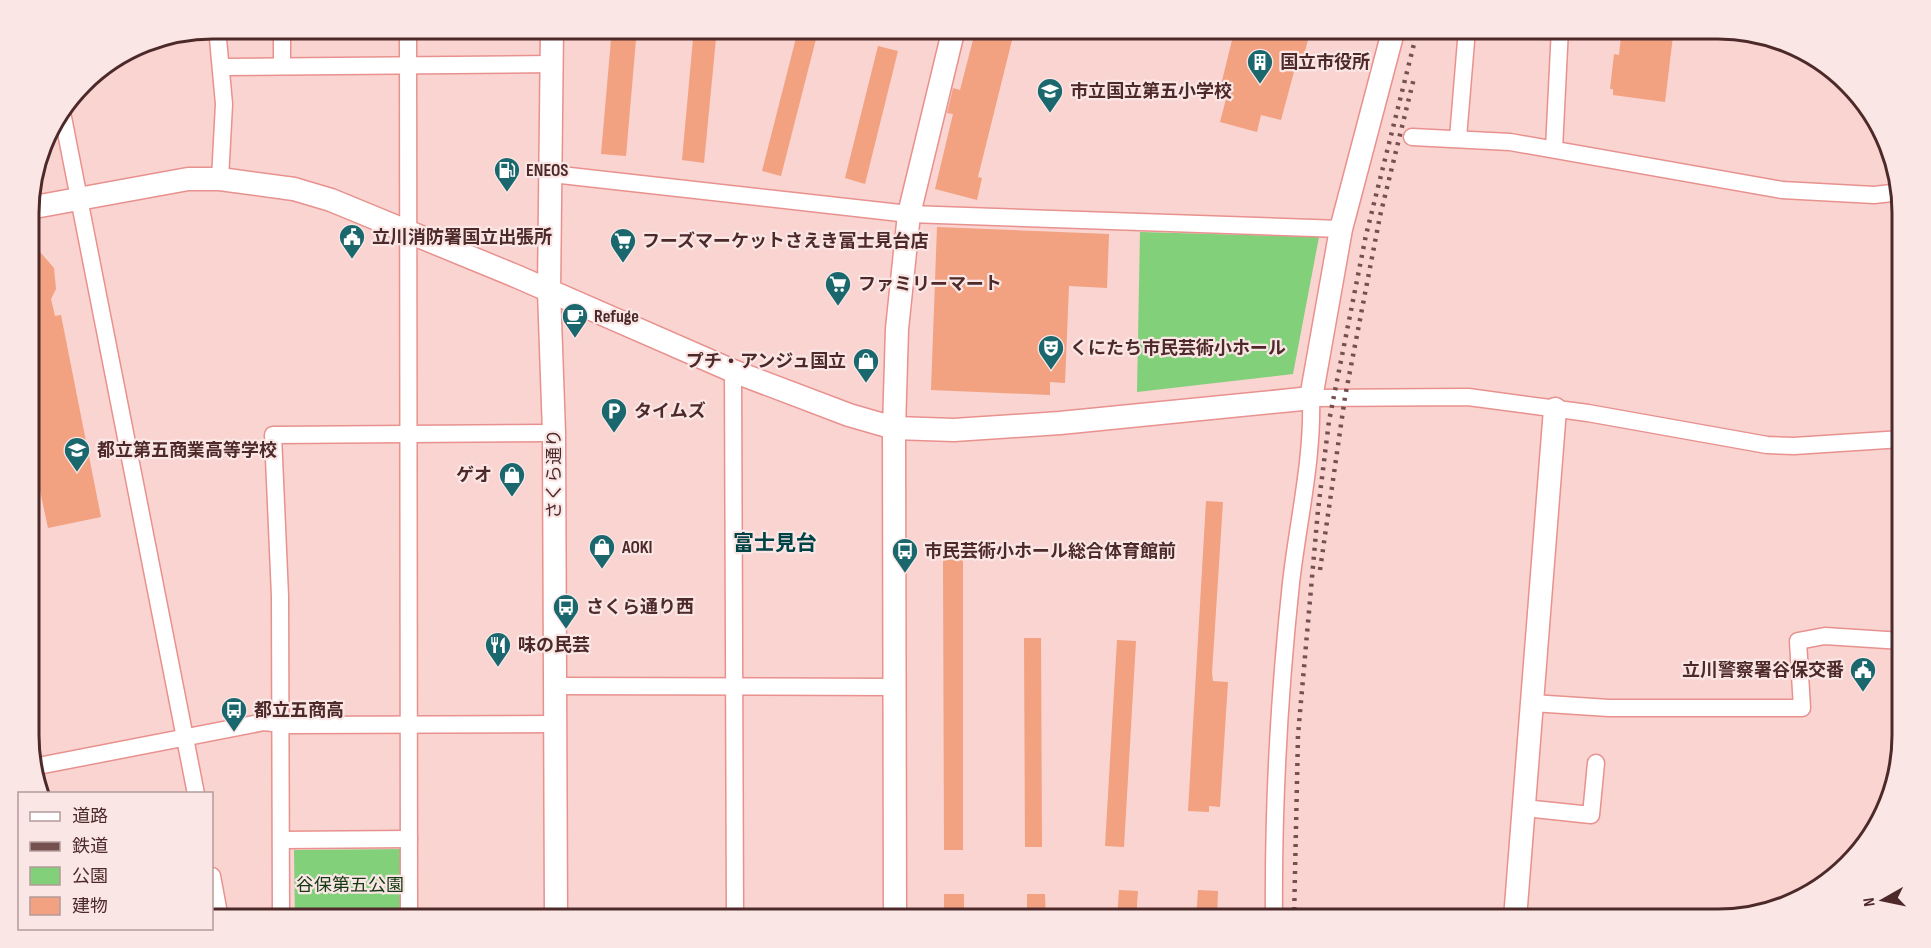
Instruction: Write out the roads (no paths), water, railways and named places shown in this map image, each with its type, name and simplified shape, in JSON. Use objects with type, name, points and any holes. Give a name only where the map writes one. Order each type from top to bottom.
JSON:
[{"type":"street","points":[[218,39],[224,104],[220,178]]},
{"type":"street","points":[[282,39],[282,66]]},
{"type":"street","points":[[408,39],[409,909]]},
{"type":"street","name":"さくら通り","points":[[552,39],[549,291],[554,433],[556,909]]},
{"type":"street","points":[[895,909],[894,428],[897,329],[909,214],[951,39]]},
{"type":"street","points":[[1278,909],[1276,746],[1292,582],[1312,428],[1311,398],[1341,229],[1391,39]]},
{"type":"street","points":[[1458,138],[1466,39]]},
{"type":"street","points":[[1554,148],[1559,39]]},
{"type":"street","points":[[222,67],[552,64]]},
{"type":"street","points":[[64,123],[196,792]]},
{"type":"street","points":[[1412,136],[1458,138],[1554,148],[1782,190],[1848,194],[1891,192]]},
{"type":"street","points":[[552,174],[909,214],[1341,229]]},
{"type":"street","points":[[39,206],[188,179],[220,178],[294,189],[331,200],[734,371],[849,415],[894,428],[954,430],[1060,423],[1311,398],[1468,397],[1555,409],[1767,446],[1892,440]]},
{"type":"street","points":[[734,371],[735,909]]},
{"type":"street","points":[[1516,909],[1555,409]]},
{"type":"street","points":[[281,909],[280,596],[273,435],[554,433]]},
{"type":"street","points":[[1532,703],[1609,708],[1802,708],[1798,641],[1825,636],[1892,640]]},
{"type":"street","points":[[555,686],[894,687]]},
{"type":"street","points":[[41,765],[264,722],[290,725],[555,724]]},
{"type":"street","points":[[1524,808],[1591,815],[1596,763]]},
{"type":"street","points":[[281,840],[409,839]]},
{"type":"street","points":[[213,882],[218,909]]},
{"type":"railway","points":[[1294,909],[1298,735],[1318,510],[1329,421],[1366,235],[1415,39]]},
{"type":"railway","points":[[1320,570],[1345,397],[1380,216],[1414,78]]},
{"type":"place","name":"国立市役所","points":[[1260,85]]},
{"type":"place","name":"市立国立第五小学校","points":[[1050,114]]},
{"type":"place","name":"ENEOS","points":[[507,193]]},
{"type":"place","name":"立川消防署国立出張所","points":[[352,260]]},
{"type":"place","name":"フーズマーケットさえき富士見台店","points":[[623,264]]},
{"type":"place","name":"ファミリーマート","points":[[838,307]]},
{"type":"place","name":"Refuge","points":[[575,339]]},
{"type":"place","name":"くにたち市民芸術小ホール","points":[[1051,371]]},
{"type":"place","name":"プチ・アンジュ国立","points":[[866,384]]},
{"type":"place","name":"タイムズ","points":[[614,434]]},
{"type":"place","name":"都立第五商業高等学校","points":[[77,473]]},
{"type":"place","name":"ゲオ","points":[[512,498]]},
{"type":"place","name":"AOKI","points":[[602,570]]},
{"type":"place","name":"市民芸術小ホール総合体育館前","points":[[905,574]]},
{"type":"place","name":"さくら通り西","points":[[566,630]]},
{"type":"place","name":"味の民芸","points":[[498,668]]},
{"type":"place","name":"立川警察署谷保交番","points":[[1863,693]]},
{"type":"place","name":"都立五商高","points":[[234,733]]},
{"type":"district","name":"富士見台","points":[[775,543]]},
{"type":"park label","name":"谷保第五公園","points":[[350,885]]}]
